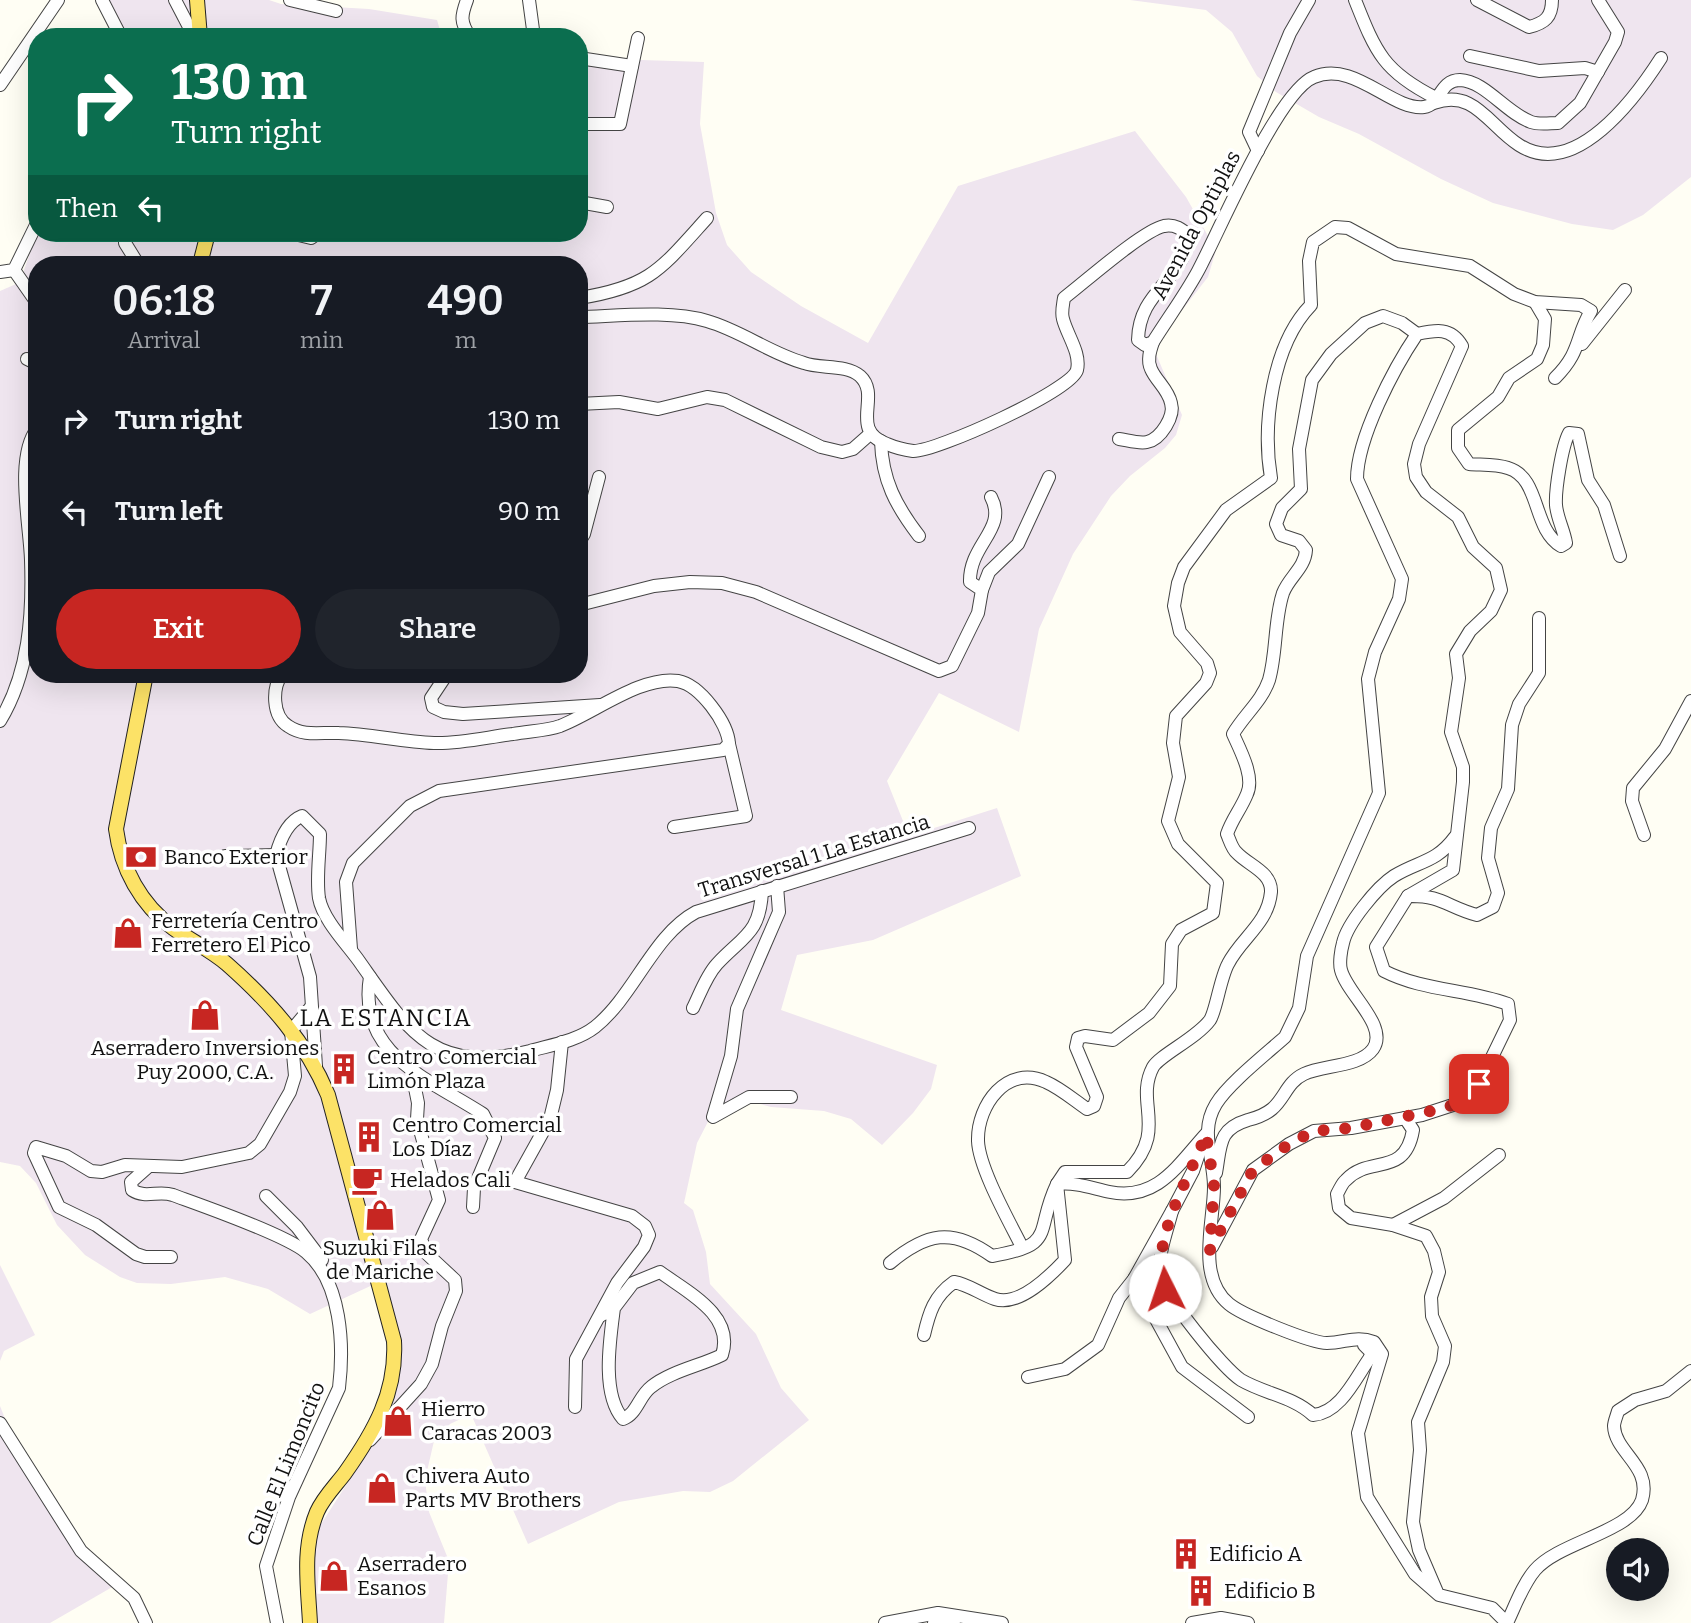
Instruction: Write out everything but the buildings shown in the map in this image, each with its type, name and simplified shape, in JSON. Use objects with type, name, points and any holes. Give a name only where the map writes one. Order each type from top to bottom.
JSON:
[{"type":"main road","points":[[197,0],[199,28]]},
{"type":"main road","points":[[144,683],[116,829],[119,850],[136,887],[151,909],[225,962],[276,1009],[316,1066],[328,1096],[394,1341],[396,1370],[389,1396],[365,1445],[318,1509],[311,1530],[306,1555],[310,1623]]},
{"type":"street","points":[[39,28],[58,0]]},
{"type":"street","points":[[102,0],[116,28]]},
{"type":"street","points":[[175,0],[191,28]]},
{"type":"street","points":[[290,0],[336,11]]},
{"type":"street","points":[[464,28],[461,15],[467,0]]},
{"type":"street","points":[[529,0],[533,28]]},
{"type":"street","points":[[1258,150],[1249,132],[1290,33],[1309,0]]},
{"type":"street","points":[[1355,0],[1374,47],[1391,69],[1407,83],[1435,100],[1443,86],[1457,80],[1476,83],[1497,102],[1532,123],[1558,123],[1580,103],[1598,72],[1618,32],[1598,0]]},
{"type":"street","points":[[1477,0],[1529,27],[1544,23],[1552,12],[1552,0]]},
{"type":"street","points":[[588,124],[621,124],[638,38]]},
{"type":"street","points":[[0,85],[28,44]]},
{"type":"street","points":[[1470,56],[1539,71],[1593,68],[1598,72]]},
{"type":"street","name":"Avenida Optiplas","points":[[876,438],[914,451],[1028,408],[1061,388],[1076,373],[1078,360],[1062,317],[1064,298],[1142,238],[1164,226],[1179,227],[1189,236],[1180,267],[1150,298],[1138,328],[1138,340],[1145,345],[1153,342],[1198,272],[1258,150],[1301,86],[1315,76],[1336,74],[1358,80],[1406,103],[1424,107],[1435,100],[1460,99],[1477,107],[1521,147],[1541,152],[1558,152],[1578,146],[1607,125],[1641,88],[1661,58]]},
{"type":"street","points":[[588,59],[632,66]]},
{"type":"street","points":[[588,204],[607,207]]},
{"type":"street","points":[[588,296],[615,292],[649,278],[706,218]]},
{"type":"street","points":[[1021,1247],[992,1184],[978,1143],[981,1111],[996,1092],[1020,1078],[1045,1081],[1087,1109],[1094,1105],[1097,1097],[1076,1047],[1078,1038],[1085,1035],[1113,1040],[1149,1013],[1170,985],[1172,944],[1181,930],[1213,913],[1217,883],[1178,844],[1168,821],[1179,777],[1173,743],[1176,716],[1206,683],[1210,673],[1207,663],[1180,632],[1174,606],[1184,567],[1226,510],[1271,478],[1266,450],[1278,362],[1295,322],[1311,305],[1309,261],[1313,242],[1335,227],[1348,228],[1396,254],[1470,266],[1514,294],[1535,302],[1563,301],[1591,311],[1570,363],[1555,378]]},
{"type":"street","points":[[14,270],[28,241]]},
{"type":"street","points":[[0,272],[14,270]]},
{"type":"street","points":[[14,270],[28,290]]},
{"type":"street","points":[[1575,352],[1625,290]]},
{"type":"street","points":[[1535,302],[1545,319],[1543,345],[1537,359],[1509,378],[1498,397],[1458,430],[1458,448],[1469,464],[1510,468],[1528,483],[1549,539],[1561,546],[1566,543],[1556,505],[1560,473],[1566,439],[1569,433],[1578,434],[1588,480],[1604,505],[1620,556]]},
{"type":"street","points":[[588,317],[651,315],[704,320],[744,334],[777,355],[816,367],[845,369],[860,377],[868,390],[866,424],[876,438],[888,486],[901,512],[919,536]]},
{"type":"street","points":[[890,1263],[915,1242],[937,1238],[977,1244],[992,1256],[1040,1240],[1045,1216],[1057,1184],[1066,1172],[1127,1172],[1135,1164],[1152,1122],[1146,1088],[1154,1065],[1188,1042],[1211,1018],[1217,989],[1229,961],[1267,911],[1271,888],[1264,874],[1235,852],[1227,834],[1233,815],[1249,792],[1250,778],[1233,734],[1242,718],[1260,699],[1269,680],[1283,592],[1306,560],[1307,550],[1299,541],[1281,535],[1276,524],[1282,508],[1301,489],[1299,449],[1312,380],[1331,354],[1365,323],[1383,316],[1402,323],[1417,334],[1446,331],[1456,336],[1462,346],[1419,444],[1414,464],[1416,477],[1426,492],[1458,517],[1473,548],[1496,568],[1501,590],[1491,611],[1470,631],[1456,654],[1459,678],[1451,732],[1462,767],[1463,782],[1453,870],[1408,896],[1376,947],[1384,971],[1405,982],[1488,997],[1508,1004],[1510,1020],[1479,1084],[1459,1103],[1405,1118],[1351,1128],[1314,1131],[1289,1144],[1253,1170],[1210,1250]]},
{"type":"street","points":[[1028,1377],[1065,1369],[1098,1345],[1119,1298],[1135,1279],[1193,1171],[1217,1102],[1284,1037],[1293,1024],[1307,956],[1379,793],[1368,679],[1375,652],[1399,598],[1402,579],[1357,479],[1357,461],[1378,410],[1417,334]]},
{"type":"street","points":[[1119,439],[1146,443],[1158,437],[1171,416],[1172,405],[1166,390],[1151,369],[1149,358],[1153,342]]},
{"type":"street","points":[[588,404],[619,402],[659,409],[707,397],[725,400],[821,447],[842,452],[876,438]]},
{"type":"street","points":[[28,446],[28,500]]},
{"type":"street","points":[[588,519],[599,477]]},
{"type":"street","points":[[588,603],[654,586],[690,582],[722,583],[756,592],[939,671],[952,666],[978,612],[989,572],[1018,544],[1049,477]]},
{"type":"street","points":[[982,590],[970,582],[970,574],[973,556],[995,522],[996,507],[991,497]]},
{"type":"street","points":[[1408,896],[1434,895],[1460,910],[1477,915],[1493,908],[1497,893],[1488,858],[1491,828],[1508,789],[1512,725],[1519,704],[1539,673],[1539,618]]},
{"type":"street","points":[[0,721],[8,708],[28,644]]},
{"type":"street","points":[[278,683],[275,698],[278,714],[283,723],[294,731],[436,743],[557,727],[650,684],[678,681],[692,687],[720,716],[729,733],[729,744],[746,817],[674,827]]},
{"type":"street","points":[[441,683],[431,698],[433,707],[444,712],[463,714],[604,705]]},
{"type":"street","points":[[1644,835],[1632,801],[1633,788],[1665,749],[1691,701]]},
{"type":"street","points":[[351,950],[346,882],[354,863],[410,806],[422,799],[439,791],[723,750],[729,744]]},
{"type":"street","name":"Transversal 1 La Estancia","points":[[276,855],[279,841],[296,819],[302,816],[313,824],[320,834],[319,899],[351,950],[408,1029],[433,1047],[452,1053],[490,1058],[562,1042],[594,1029],[680,921],[696,912],[969,828]]},
{"type":"street","points":[[1456,837],[1444,852],[1394,876],[1367,902],[1343,941],[1340,969],[1360,1006],[1376,1026],[1377,1040],[1372,1050],[1363,1057],[1304,1074],[1288,1085],[1273,1108],[1230,1125],[1222,1139],[1214,1185],[1210,1250],[1213,1281],[1228,1304],[1302,1338],[1327,1343],[1353,1338],[1374,1342],[1382,1354],[1358,1433],[1367,1497],[1415,1574],[1439,1595],[1492,1608],[1507,1623],[1534,1570],[1559,1550],[1631,1516],[1642,1500],[1642,1479],[1633,1457],[1619,1442],[1614,1426],[1618,1411],[1635,1400],[1666,1391],[1691,1371]]},
{"type":"street","points":[[225,856],[276,855],[310,977],[316,1066]]},
{"type":"street","points":[[777,886],[777,919],[737,1009],[731,1056],[713,1117],[749,1097],[791,1097]]},
{"type":"street","points":[[693,1008],[716,965],[746,939],[755,925],[761,913],[762,891]]},
{"type":"street","points":[[370,977],[366,999],[373,1028],[388,1051],[482,1114],[488,1121],[495,1138],[476,1182],[473,1207]]},
{"type":"street","points":[[171,1257],[145,1257],[136,1254],[96,1225],[59,1207],[34,1153],[36,1147],[66,1156],[91,1171],[149,1166],[183,1167],[249,1153],[260,1144],[290,1092],[295,1076],[291,1031],[311,1007]]},
{"type":"street","points":[[515,1182],[550,1119],[557,1090],[562,1042]]},
{"type":"street","points":[[365,1445],[421,1384],[432,1364],[442,1326],[456,1291],[455,1280],[426,1253],[421,1239],[439,1200],[417,1119],[418,1103],[411,1068]]},
{"type":"street","points":[[1405,1118],[1413,1130],[1412,1138],[1398,1161],[1347,1178],[1337,1194],[1339,1208],[1351,1218],[1393,1225],[1426,1236],[1434,1251],[1439,1272],[1431,1297],[1432,1316],[1445,1346],[1443,1363],[1418,1422],[1420,1450],[1413,1522],[1419,1550],[1439,1595]]},
{"type":"street","points":[[1057,1184],[1075,1182],[1129,1195],[1146,1192],[1175,1168],[1206,1134]]},
{"type":"street","points":[[1206,1134],[1214,1185]]},
{"type":"street","points":[[1393,1225],[1444,1198],[1499,1155]]},
{"type":"street","name":"Calle El Limoncito","points":[[149,1166],[131,1182],[132,1190],[141,1196],[169,1194],[284,1240],[306,1252],[331,1287],[338,1318],[341,1370],[339,1388],[289,1497],[266,1566],[277,1623]]},
{"type":"street","points":[[476,1182],[515,1182],[632,1216],[645,1226],[649,1236],[644,1247],[617,1283],[576,1359],[575,1408]]},
{"type":"street","points":[[924,1335],[931,1306],[944,1289],[954,1282],[972,1286],[996,1299],[1011,1299],[1048,1278],[1065,1260],[1057,1184]]},
{"type":"street","points":[[266,1196],[308,1240],[321,1259],[331,1287]]},
{"type":"street","points":[[1172,1211],[1159,1272],[1165,1289],[1229,1369],[1242,1380],[1302,1404],[1314,1415],[1324,1414],[1335,1406],[1369,1359],[1372,1353],[1364,1345]]},
{"type":"street","points":[[600,1316],[614,1308],[633,1283],[660,1272],[707,1306],[719,1322],[727,1341],[722,1355],[648,1388],[630,1416],[623,1419],[617,1413],[611,1385],[614,1308]]},
{"type":"street","points":[[1135,1279],[1182,1367],[1248,1417]]},
{"type":"street","points":[[0,1423],[81,1551],[134,1598],[146,1623]]},
{"type":"street","points":[[885,1623],[938,1613],[1002,1623]]},
{"type":"street","points":[[934,1623],[959,1617]]},
{"type":"street","points":[[1192,1623],[1221,1618],[1248,1623]]},
{"type":"shaded area","points":[[102,0],[269,0],[281,4],[369,9],[437,20],[439,28],[120,28]]},
{"type":"shaded area","points":[[1130,0],[1691,0],[1691,177],[1643,215],[1613,230],[1572,224],[1493,203],[1441,179],[1359,134],[1319,117],[1276,92],[1257,76],[1232,32],[1206,10]]},
{"type":"shaded area","points":[[588,58],[704,62],[700,124],[716,213],[727,245],[751,272],[801,306],[868,343],[958,186],[1135,131],[1186,197],[1216,250],[1208,277],[1165,332],[1156,354],[1182,415],[1176,435],[1111,496],[1073,554],[1039,629],[1019,732],[939,693],[887,781],[909,836],[997,808],[1021,876],[873,940],[797,955],[781,1010],[937,1065],[931,1089],[913,1113],[882,1145],[851,1119],[824,1111],[771,1107],[743,1099],[712,1114],[697,1143],[684,1203],[693,1210],[706,1252],[710,1284],[756,1334],[781,1388],[809,1420],[733,1481],[710,1492],[683,1491],[619,1502],[528,1544],[471,1414],[450,1424],[434,1441],[425,1480],[429,1512],[449,1561],[444,1623],[312,1623],[309,1586],[316,1532],[384,1426],[398,1385],[400,1356],[379,1282],[310,1314],[268,1289],[225,1277],[171,1284],[137,1283],[120,1277],[85,1255],[57,1225],[36,1183],[20,1166],[0,1162],[0,291],[23,281],[28,259],[28,683],[588,683],[588,256],[29,256],[34,242],[588,242]]},
{"type":"shaded area","points":[[0,1265],[35,1335],[4,1351],[0,1361]]},
{"type":"shaded area","points":[[0,1406],[12,1436],[52,1506],[114,1586],[50,1623],[0,1623]]},
{"type":"place","name":"Banco Exterior","points":[[141,857]]},
{"type":"place","name":"Ferretería Centro Ferretero El Pico","points":[[128,933]]},
{"type":"place","name":"Aserradero Inversiones Puy 2000, C.A.","points":[[205,1015]]},
{"type":"place","name":"Centro Comercial Limón Plaza","points":[[344,1069]]},
{"type":"place","name":"Centro Comercial Los Díaz","points":[[369,1137]]},
{"type":"place","name":"Helados Cali","points":[[367,1180]]},
{"type":"place","name":"Suzuki Filas de Mariche","points":[[380,1215]]},
{"type":"place","name":"Hierro Caracas 2003","points":[[398,1421]]},
{"type":"place","name":"Chivera Auto Parts MV Brothers","points":[[382,1488]]},
{"type":"place","name":"Edificio A","points":[[1186,1554]]},
{"type":"place","name":"Aserradero Esanos","points":[[334,1576]]},
{"type":"place","name":"Edificio B","points":[[1201,1591]]},
{"type":"district","name":"LA ESTANCIA","points":[[386,1018]]},
{"type":"route","points":[[1165,1289],[1159,1272],[1172,1211],[1193,1171],[1206,1134],[1214,1185],[1210,1250],[1253,1170],[1289,1144],[1314,1131],[1351,1128],[1422,1115],[1459,1103],[1479,1084]]}]
